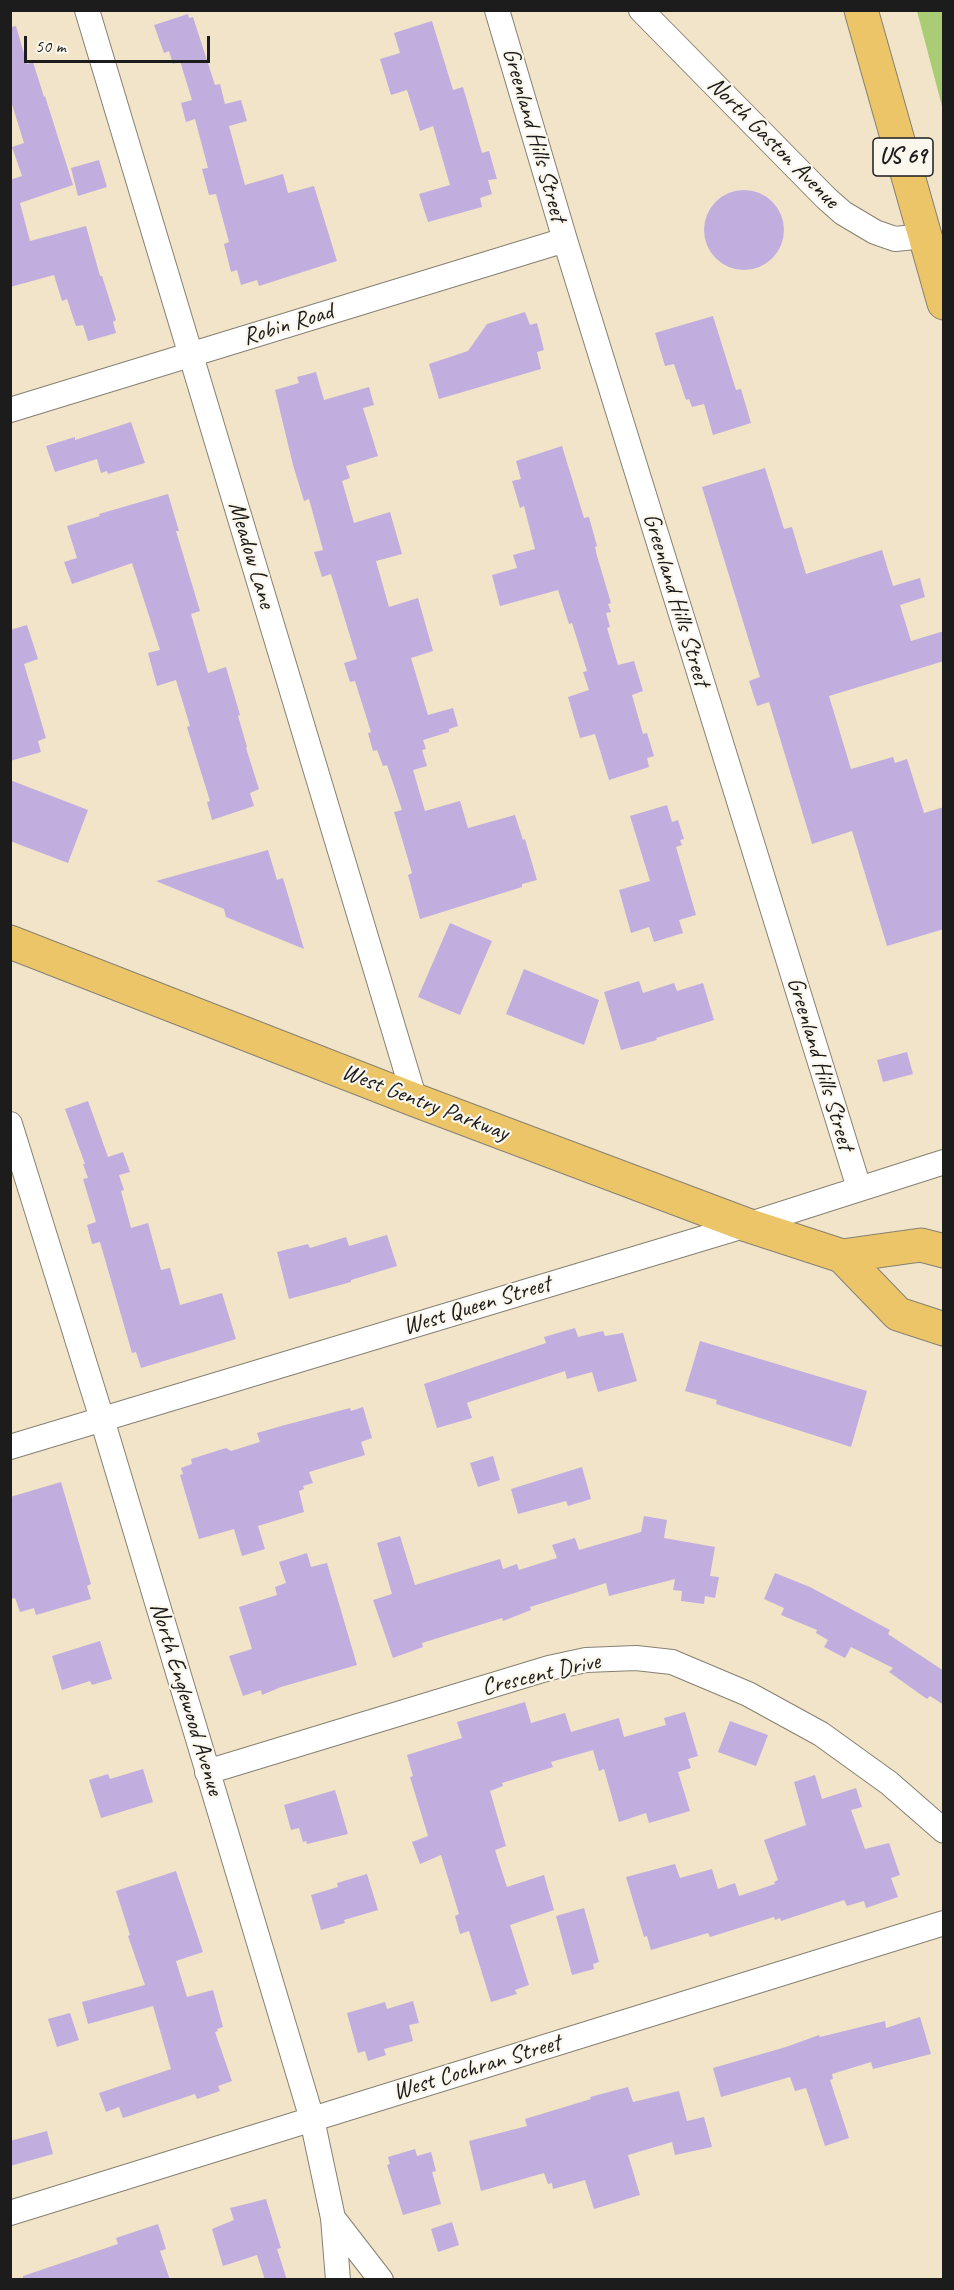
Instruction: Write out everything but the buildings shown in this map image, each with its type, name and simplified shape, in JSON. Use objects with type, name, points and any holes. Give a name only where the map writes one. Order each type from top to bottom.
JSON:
[{"type":"main road","name":"US 69","points":[[861,10],[944,303]]},
{"type":"main road","name":"West Gentry Parkway","points":[[10,942],[415,1100],[747,1225],[842,1256],[921,1245],[944,1251]]},
{"type":"main road","name":"West Gentry Parkway","points":[[842,1256],[898,1314],[944,1329]]},
{"type":"street","name":"Meadow Lane","points":[[87,10],[415,1100]]},
{"type":"street","name":"Greenland Hills Street","points":[[497,10],[565,240],[859,1188]]},
{"type":"street","name":"North Gaston Avenue","points":[[641,10],[843,213],[875,232],[895,239],[925,236]]},
{"type":"street","name":"Robin Road","points":[[10,410],[565,240]]},
{"type":"street","name":"North Englewood Avenue","points":[[10,1124],[102,1419],[312,2119],[333,2218],[338,2280]]},
{"type":"street","name":"West Queen Street","points":[[10,1447],[747,1225],[944,1162]]},
{"type":"street","name":"Crescent Drive","points":[[207,1772],[549,1668],[586,1660],[636,1658],[672,1662],[748,1694],[811,1729],[889,1783],[944,1832]]},
{"type":"street","name":"West Cochran Street","points":[[10,2213],[944,1923]]},
{"type":"street","points":[[333,2218],[381,2280]]},
{"type":"green space","points":[[917,11],[943,11],[943,110]]}]
